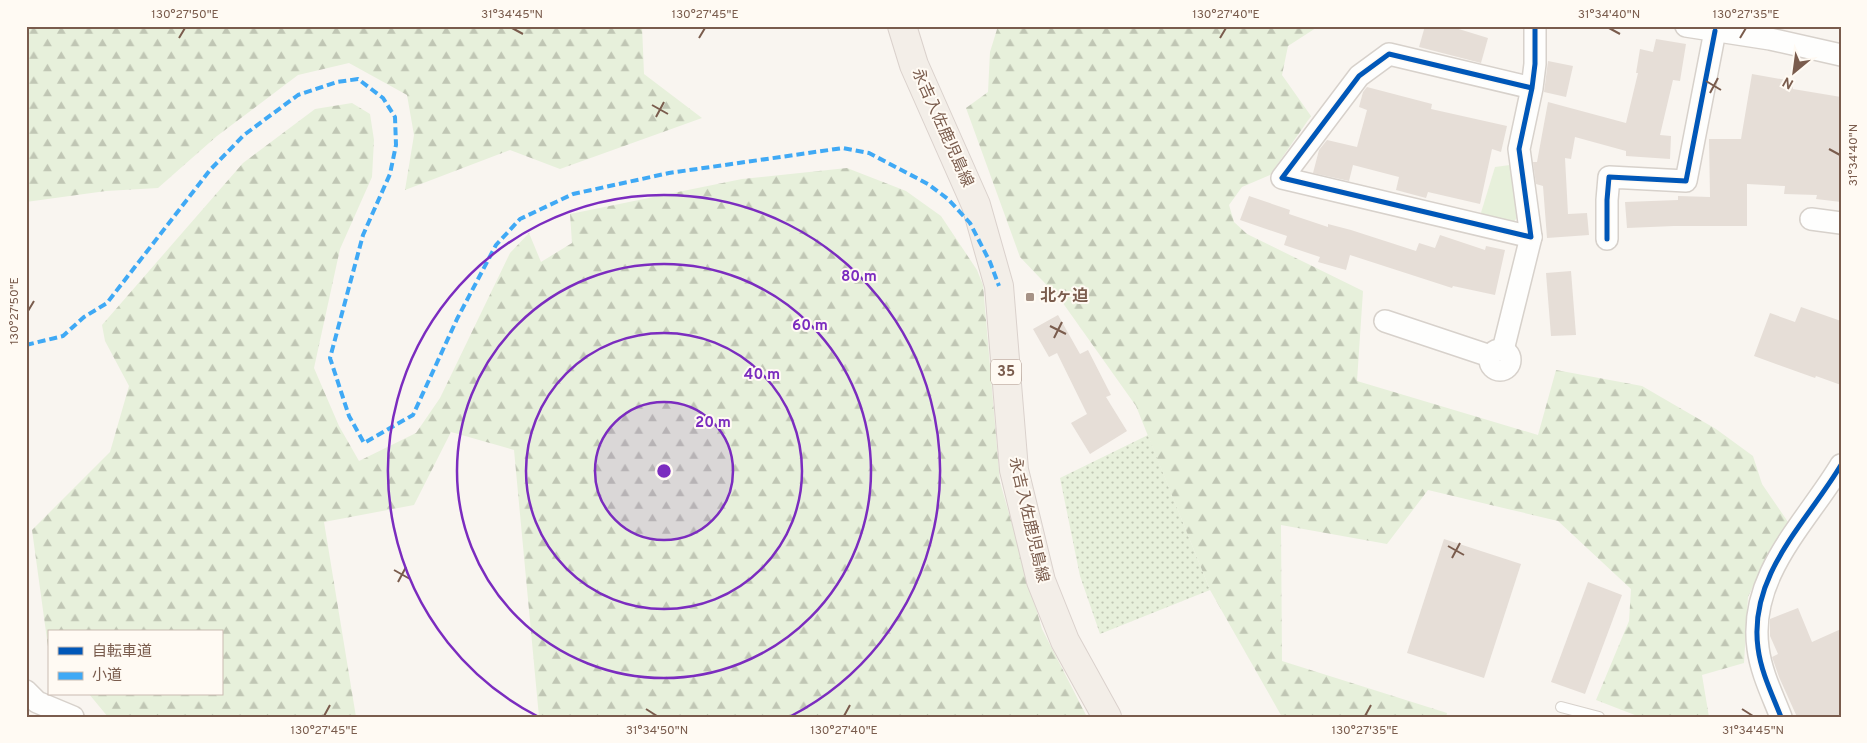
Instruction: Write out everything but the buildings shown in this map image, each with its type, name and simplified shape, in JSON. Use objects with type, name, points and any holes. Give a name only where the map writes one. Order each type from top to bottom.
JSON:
[{"type":"main road","name":"永吉入佐鹿児島線","points":[[902,26],[914,65],[976,205],[999,286],[1014,470],[1041,581],[1065,642],[1107,717]]},
{"type":"street","points":[[1385,320],[1497,353],[1531,237],[1518,149],[1532,88],[1535,64],[1535,26]]},
{"type":"street","points":[[1686,26],[1770,39],[1841,55]]},
{"type":"street","points":[[1607,239],[1609,177],[1686,181],[1715,31]]},
{"type":"street","points":[[1531,237],[1282,178],[1359,76],[1389,54],[1532,88]]},
{"type":"street","points":[[1811,219],[1841,223]]},
{"type":"street","points":[[1781,717],[1765,677],[1758,647],[1761,600],[1766,583],[1782,552],[1828,488],[1841,465]]},
{"type":"street","points":[[26,692],[37,702],[74,717]]},
{"type":"lane","points":[[1561,707],[1599,717]]},
{"type":"green space","points":[[26,26],[642,26],[644,74],[702,118],[560,169],[510,150],[405,190],[414,135],[407,95],[349,63],[298,75],[217,136],[158,188],[106,191],[26,202]]},
{"type":"green space","points":[[998,26],[1319,26],[1288,46],[1282,75],[1311,116],[1270,175],[1242,187],[1229,205],[1234,222],[1247,234],[1363,291],[1357,381],[1538,435],[1556,370],[1642,386],[1716,429],[1753,456],[1762,484],[1788,522],[1760,571],[1748,597],[1744,663],[1702,675],[1709,717],[1640,717],[1596,700],[1629,621],[1631,589],[1558,521],[1428,490],[1387,544],[1281,525],[1282,661],[1447,713],[1446,717],[1282,717],[1210,590],[1136,406],[1060,299],[1020,257],[966,108],[988,92],[990,52]]},
{"type":"green space","points":[[352,103],[370,114],[374,140],[372,177],[340,249],[314,368],[339,426],[359,461],[416,433],[440,398],[510,253],[529,233],[541,262],[572,243],[570,214],[742,179],[847,168],[906,191],[941,216],[977,270],[983,285],[1000,482],[1042,629],[1087,717],[539,717],[514,450],[451,432],[414,505],[324,522],[356,717],[108,717],[91,696],[222,696],[222,630],[48,630],[48,647],[32,530],[110,452],[129,386],[105,341],[102,325],[243,163],[315,109]]},
{"type":"green space","points":[[1510,165],[1521,213],[1512,224],[1480,216],[1495,167]]},
{"type":"green space","points":[[1148,435],[1210,590],[1100,634],[1080,576],[1060,478]]},
{"type":"marked path","points":[[26,345],[63,336],[84,317],[107,303],[210,170],[244,135],[298,95],[337,82],[358,79],[383,98],[395,117],[396,145],[390,174],[363,235],[330,358],[349,416],[364,443],[413,415],[457,319],[496,245],[520,219],[573,194],[669,173],[843,148],[869,153],[928,184],[948,199],[970,223],[990,262],[999,286]]},
{"type":"cycle path","points":[[1532,88],[1389,54],[1359,76],[1282,178],[1531,237],[1519,149],[1532,88],[1535,64],[1535,26]]},
{"type":"cycle path","points":[[1607,239],[1609,177],[1686,181],[1715,31]]},
{"type":"cycle path","points":[[1781,717],[1759,657],[1757,622],[1762,597],[1771,573],[1783,550],[1841,465]]},
{"type":"place","name":"北ヶ迫","points":[[1030,297]]}]
